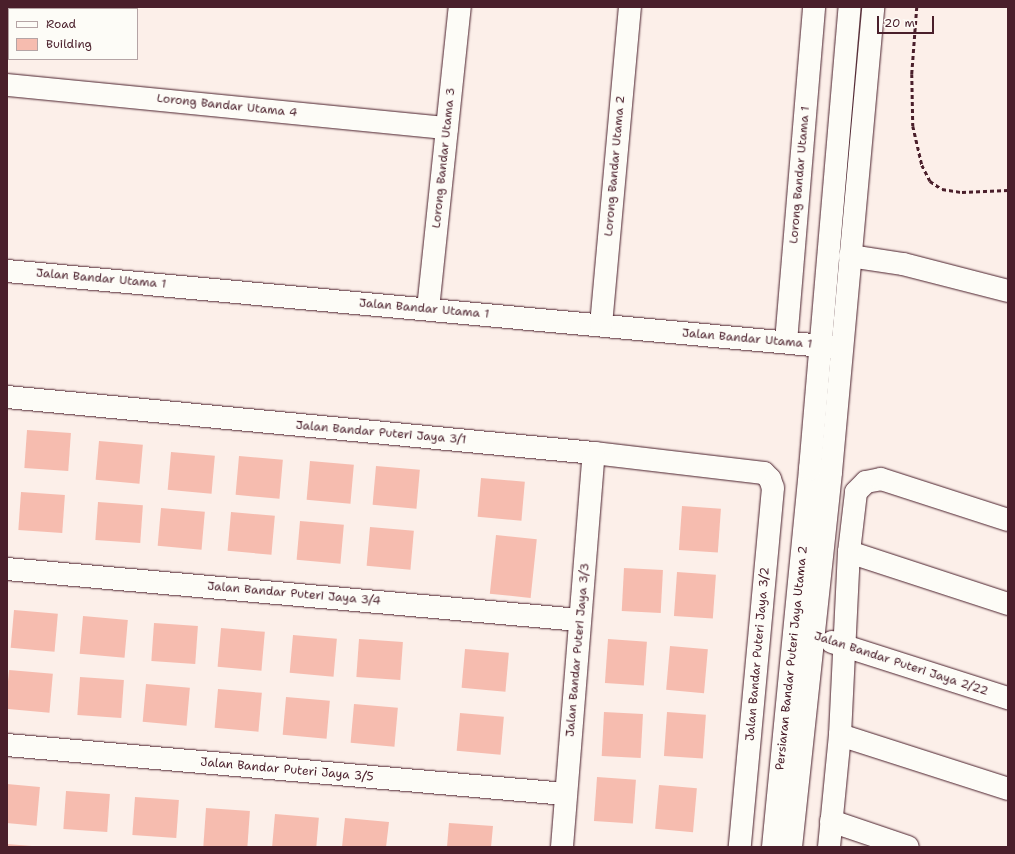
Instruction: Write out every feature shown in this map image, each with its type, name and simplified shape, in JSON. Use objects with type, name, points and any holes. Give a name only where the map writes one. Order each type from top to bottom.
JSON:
[{"type":"street","name":"Lorong Bandar Utama 3","points":[[428,309],[460,7]]},
{"type":"street","name":"Lorong Bandar Utama 2","points":[[601,325],[630,7]]},
{"type":"street","name":"Lorong Bandar Utama 1","points":[[786,342],[814,7]]},
{"type":"street","points":[[831,347],[850,7]]},
{"type":"street","points":[[831,347],[850,256],[873,7]]},
{"type":"street","name":"Lorong Bandar Utama 4","points":[[7,85],[447,128]]},
{"type":"street","points":[[850,256],[903,264],[1008,291]]},
{"type":"street","name":"Jalan Bandar Utama 1","points":[[7,271],[831,347]]},
{"type":"street","name":"Persiaran Bandar Puteri Jaya Utama 2","points":[[791,847],[804,633],[831,347]]},
{"type":"street","name":"Jalan Bandar Puteri Jaya 3/1","points":[[7,397],[594,453],[755,471]]},
{"type":"street","name":"Jalan Bandar Puteri Jaya 3/3","points":[[562,847],[594,453]]},
{"type":"street","name":"Jalan Bandar Puteri Jaya 3/2","points":[[740,847],[773,488],[770,479],[764,473],[755,471]]},
{"type":"street","points":[[829,847],[840,735],[849,552],[856,492],[866,482],[881,479],[1008,520]]},
{"type":"street","points":[[849,552],[1008,604]]},
{"type":"street","name":"Jalan Bandar Puteri Jaya 3/4","points":[[7,569],[580,620]]},
{"type":"street","name":"Persiaran Bandar Puteri Jaya Utama 2","points":[[773,847],[804,633]]},
{"type":"street","name":"Jalan Bandar Puteri Jaya 2/22","points":[[804,633],[1008,698]]},
{"type":"street","points":[[840,735],[1008,789]]},
{"type":"street","name":"Jalan Bandar Puteri Jaya 3/5","points":[[7,745],[566,794]]},
{"type":"street","points":[[831,821],[908,847]]},
{"type":"path","points":[[917,7],[912,74],[913,126],[922,165],[930,181],[942,189],[962,192],[1008,190]]},
{"type":"building","points":[[27,430],[71,433],[68,471],[24,468]]},
{"type":"building","points":[[99,441],[143,445],[139,484],[96,480]]},
{"type":"building","points":[[171,452],[215,456],[212,494],[168,490]]},
{"type":"building","points":[[239,456],[283,460],[279,499],[236,495]]},
{"type":"building","points":[[310,461],[354,465],[350,504],[307,500]]},
{"type":"building","points":[[376,466],[420,470],[416,509],[373,505]]},
{"type":"building","points":[[481,478],[525,482],[521,521],[478,517]]},
{"type":"building","points":[[21,492],[65,495],[62,533],[18,530]]},
{"type":"building","points":[[98,502],[143,505],[140,543],[95,540]]},
{"type":"building","points":[[682,506],[721,509],[718,553],[679,550]]},
{"type":"building","points":[[161,508],[205,512],[202,550],[158,546]]},
{"type":"building","points":[[231,512],[275,516],[271,555],[228,551]]},
{"type":"building","points":[[300,521],[344,525],[340,564],[297,560]]},
{"type":"building","points":[[370,527],[414,531],[410,570],[367,566]]},
{"type":"building","points":[[496,535],[537,539],[531,598],[490,594]]},
{"type":"building","points":[[624,568],[663,570],[661,613],[622,611]]},
{"type":"building","points":[[677,572],[716,575],[713,619],[674,616]]},
{"type":"building","points":[[14,610],[58,614],[55,652],[11,648]]},
{"type":"building","points":[[83,616],[128,620],[125,658],[80,654]]},
{"type":"building","points":[[154,623],[198,626],[195,664],[151,661]]},
{"type":"building","points":[[221,628],[265,632],[261,671],[218,667]]},
{"type":"building","points":[[293,635],[337,639],[334,677],[290,673]]},
{"type":"building","points":[[359,639],[403,642],[400,680],[356,677]]},
{"type":"building","points":[[608,639],[647,642],[644,686],[605,683]]},
{"type":"building","points":[[670,646],[708,649],[704,693],[666,690]]},
{"type":"building","points":[[465,649],[509,653],[505,692],[462,688]]},
{"type":"building","points":[[9,670],[53,674],[49,713],[7,709]]},
{"type":"building","points":[[80,677],[124,680],[121,718],[77,715]]},
{"type":"building","points":[[146,684],[190,688],[187,726],[143,722]]},
{"type":"building","points":[[218,689],[262,693],[258,732],[215,728]]},
{"type":"building","points":[[286,697],[330,701],[327,739],[283,735]]},
{"type":"building","points":[[354,704],[398,708],[394,747],[351,743]]},
{"type":"building","points":[[604,712],[643,714],[641,758],[602,756]]},
{"type":"building","points":[[667,712],[706,715],[703,759],[664,756]]},
{"type":"building","points":[[460,713],[504,717],[501,755],[457,751]]},
{"type":"building","points":[[597,777],[636,780],[633,824],[594,821]]},
{"type":"building","points":[[7,784],[40,787],[36,826],[7,823]]},
{"type":"building","points":[[659,785],[697,788],[693,832],[655,829]]},
{"type":"building","points":[[66,791],[110,794],[107,832],[63,829]]},
{"type":"building","points":[[135,797],[179,800],[176,838],[132,835]]},
{"type":"building","points":[[206,808],[250,811],[247,847],[203,846]]},
{"type":"building","points":[[275,814],[319,818],[316,847],[272,847]]},
{"type":"building","points":[[345,818],[389,822],[386,847],[342,847]]},
{"type":"building","points":[[449,823],[493,826],[491,847],[447,847]]},
{"type":"building","points":[[7,844],[32,846],[32,847],[7,847]]}]
